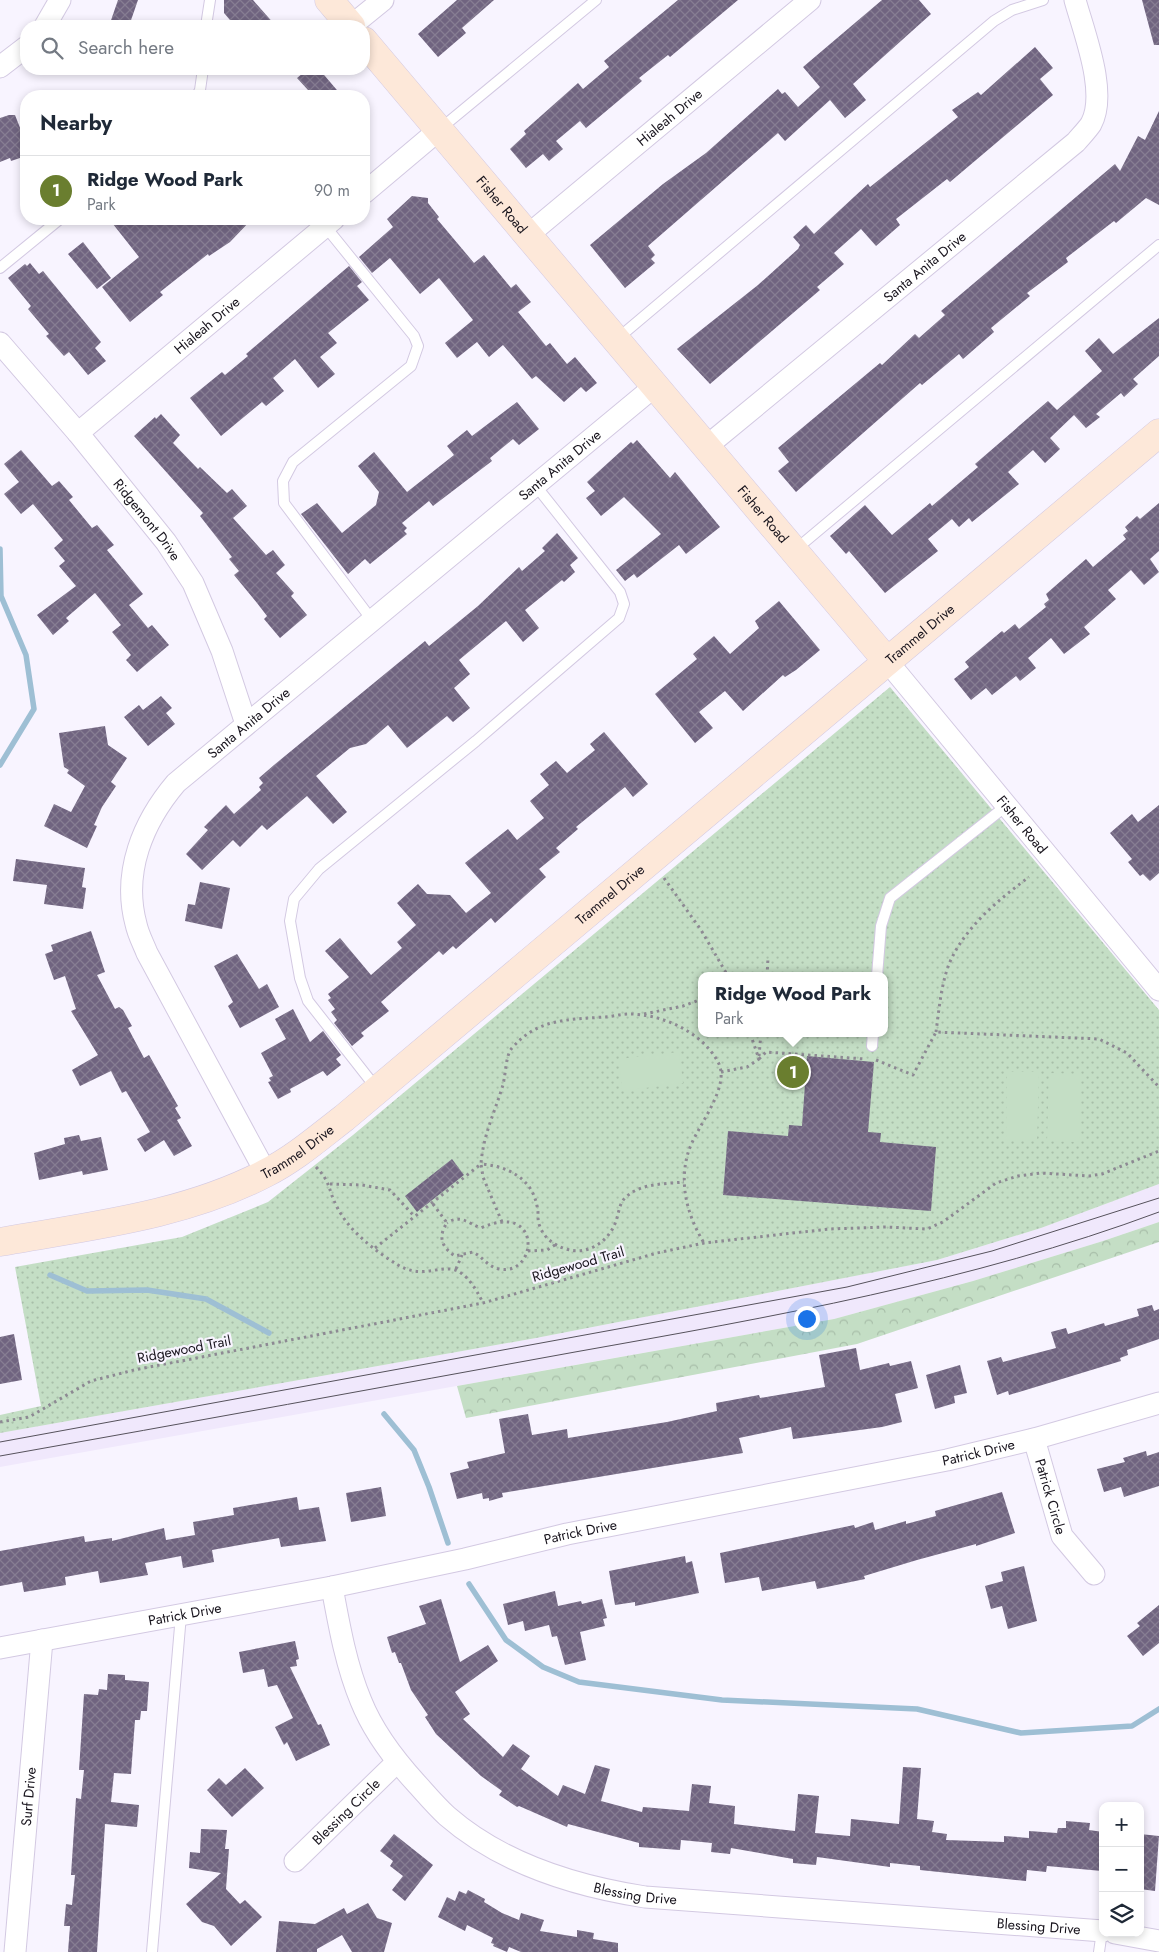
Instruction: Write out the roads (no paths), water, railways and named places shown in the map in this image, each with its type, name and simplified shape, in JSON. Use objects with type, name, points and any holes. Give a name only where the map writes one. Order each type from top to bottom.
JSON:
[{"type":"street","points":[[48,20],[60,0]]},
{"type":"street","points":[[329,0],[346,20]]},
{"type":"street","points":[[358,20],[383,0]]},
{"type":"street","name":"Hialeah Drive","points":[[528,235],[810,0]]},
{"type":"street","name":"Santa Anita Drive","points":[[707,446],[1076,142],[1091,124],[1096,107],[1096,86],[1092,62],[1076,0]]},
{"type":"street","name":"Fisher Road","points":[[370,48],[707,446],[1159,990]]},
{"type":"street","points":[[0,67],[20,52]]},
{"type":"street","points":[[370,189],[440,129]]},
{"type":"street","name":"Hialeah Drive","points":[[78,433],[325,225]]},
{"type":"street","name":"Ridgemont Drive","points":[[0,343],[78,433],[166,542],[193,583],[222,651],[246,724]]},
{"type":"street","name":"Santa Anita Drive","points":[[266,1173],[147,953],[136,924],[132,893],[134,861],[142,835],[157,805],[176,783],[655,386]]},
{"type":"street","name":"Trammel Drive","points":[[0,1242],[170,1210],[222,1193],[266,1173],[296,1154],[378,1090],[1159,433]]},
{"type":"street","name":"Patrick Drive","points":[[0,1648],[332,1587],[465,1559],[567,1534],[947,1460],[1034,1439],[1159,1403]]},
{"type":"street","name":"Patrick Circle","points":[[1034,1439],[1062,1536],[1094,1574]]},
{"type":"street","name":"Blessing Drive","points":[[332,1587],[340,1629],[361,1703],[397,1762],[446,1815],[471,1835],[511,1858],[575,1884],[645,1897],[1099,1931]]},
{"type":"street","name":"Surf Drive","points":[[15,1952],[42,1640]]},
{"type":"street","name":"Blessing Circle","points":[[295,1861],[397,1762]]},
{"type":"street","name":"Blessing Drive","points":[[1135,1937],[1159,1941]]},
{"type":"lane","points":[[207,20],[210,0]]},
{"type":"lane","points":[[440,129],[596,0]]},
{"type":"lane","points":[[616,340],[994,21],[1012,10],[1044,0]]},
{"type":"lane","points":[[200,90],[202,75]]},
{"type":"lane","points":[[0,268],[53,225]]},
{"type":"lane","points":[[331,225],[414,336],[418,346],[411,366],[293,462],[283,481],[284,503],[372,620]]},
{"type":"lane","points":[[794,550],[1159,244]]},
{"type":"lane","points":[[378,1090],[333,1036],[308,1001],[300,978],[290,921],[294,899],[320,869],[476,741],[619,618],[624,604],[620,592],[536,486]]},
{"type":"lane","points":[[878,972],[881,926],[890,898],[1006,806]]},
{"type":"lane","points":[[872,1046],[873,1037]]},
{"type":"lane","points":[[152,1952],[181,1615]]},
{"type":"lane","points":[[1100,1952],[1104,1937]]},
{"type":"waterway","points":[[0,549],[1,596],[26,655],[34,709],[0,765]]},
{"type":"waterway","points":[[50,1275],[87,1291],[147,1290],[206,1299],[269,1333]]},
{"type":"waterway","points":[[384,1414],[414,1450],[448,1543]]},
{"type":"waterway","points":[[469,1584],[506,1640],[543,1667],[579,1682],[722,1700],[917,1709],[1021,1733],[1132,1726],[1159,1709]]},
{"type":"tram line","points":[[0,1442],[847,1287],[992,1251],[1159,1198]]},
{"type":"tram line","points":[[0,1456],[797,1311],[944,1278],[1088,1237],[1159,1212]]},
{"type":"place","name":"Ridge Wood Park","points":[[793,1072]]}]
